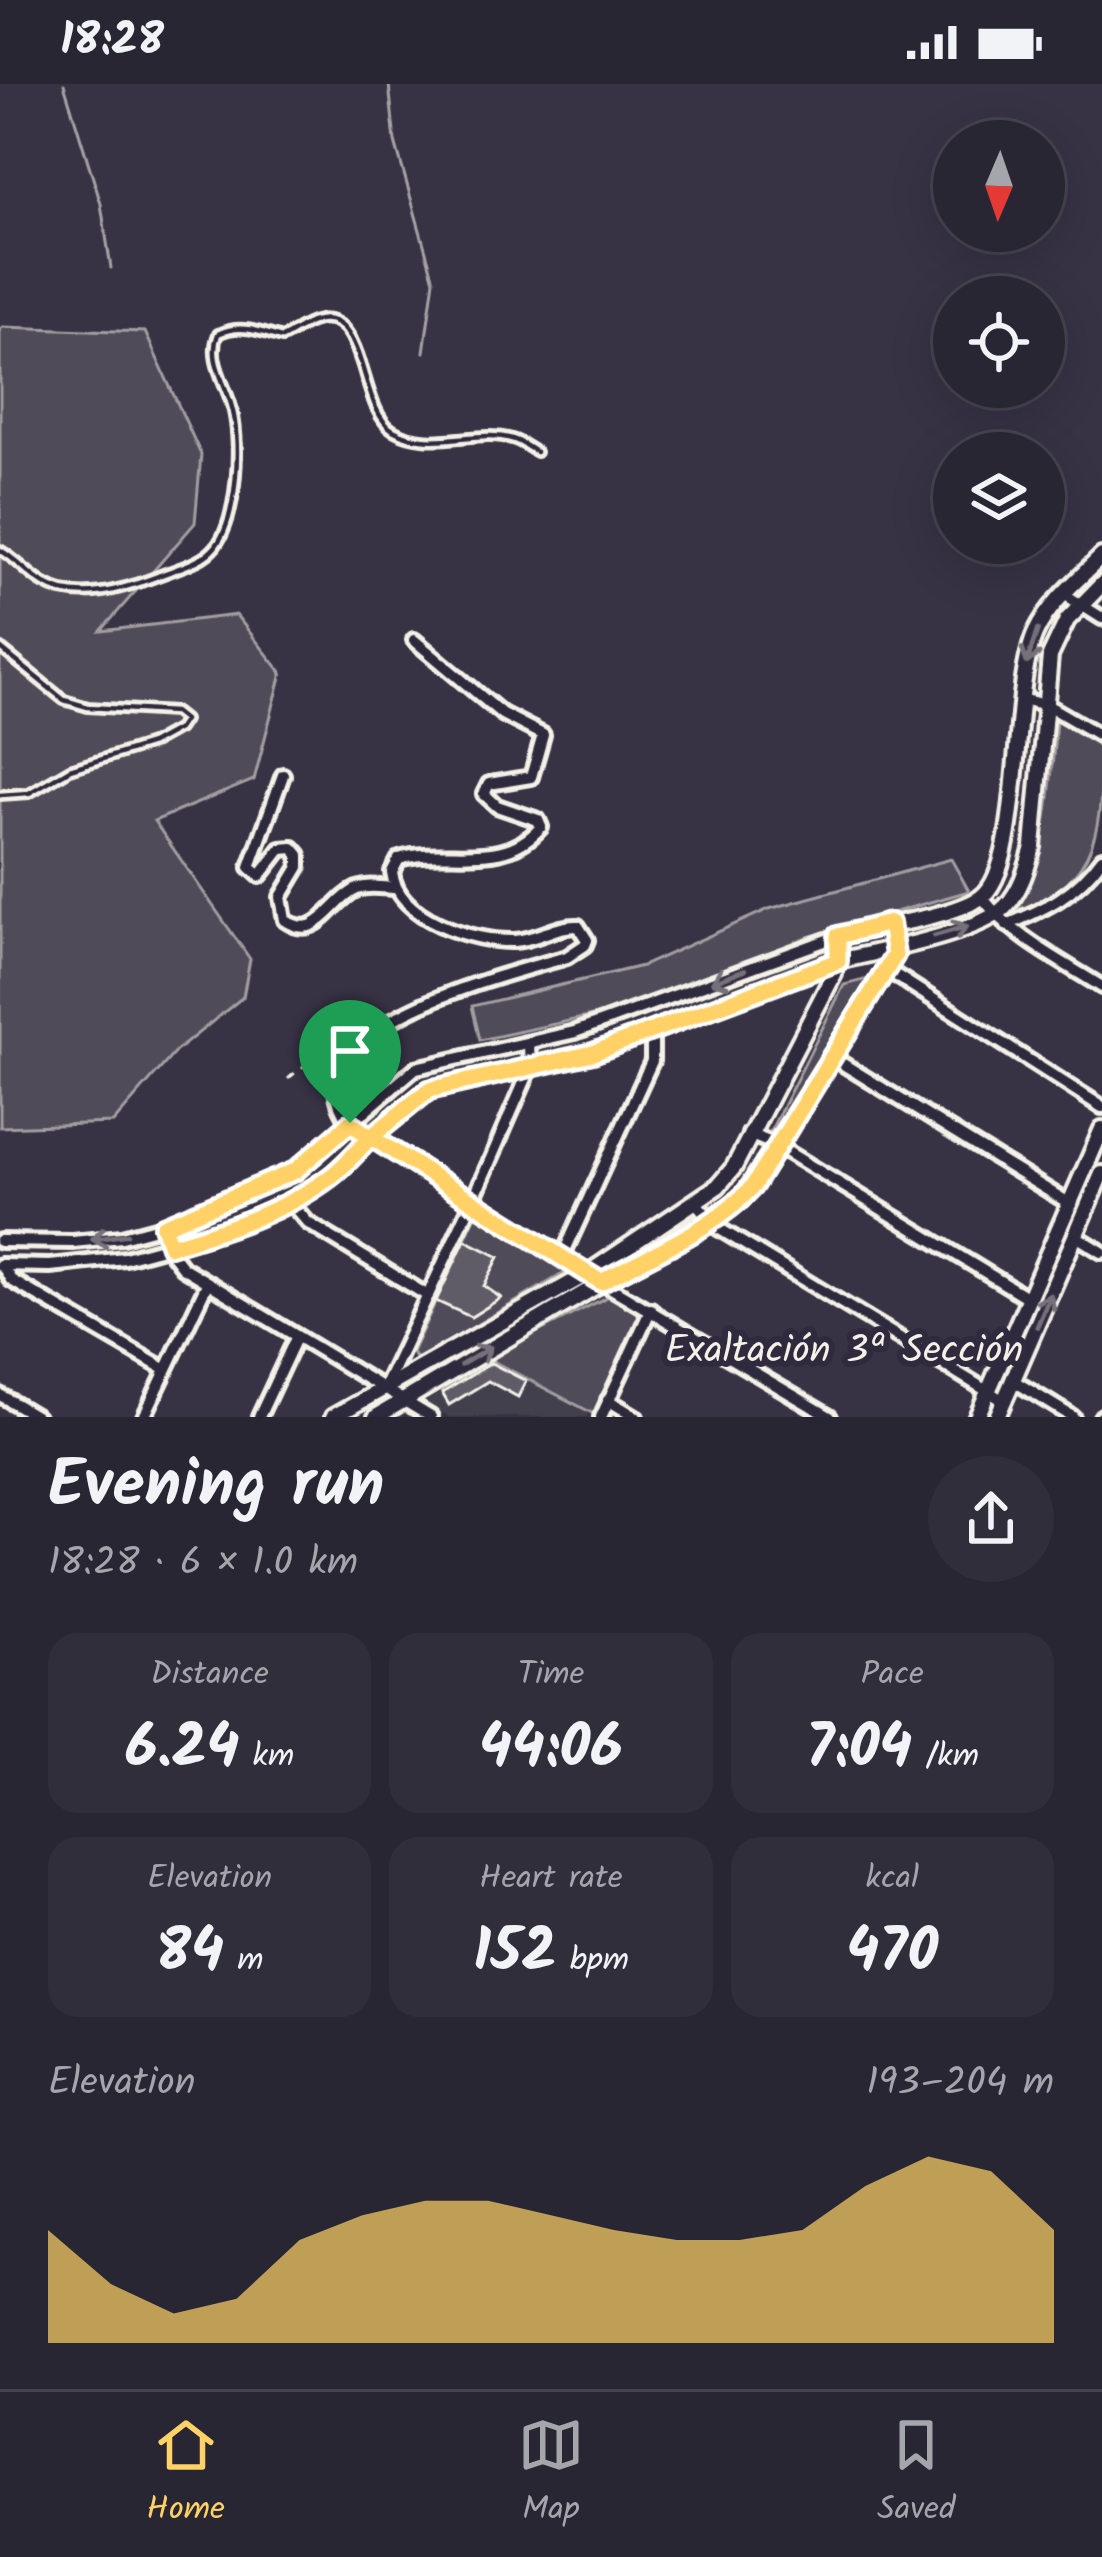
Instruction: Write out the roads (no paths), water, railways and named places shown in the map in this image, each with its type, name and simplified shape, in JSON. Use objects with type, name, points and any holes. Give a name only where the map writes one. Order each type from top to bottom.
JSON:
[{"type":"street","points":[[0,1241],[73,1242],[122,1237],[163,1226],[295,1171],[416,1069],[615,1019],[838,936],[982,897],[998,874],[1005,847],[1027,656],[1048,610],[1102,556]]},
{"type":"street","points":[[1001,920],[1033,847],[1051,656],[1067,620],[1102,584]]},
{"type":"street","points":[[1064,594],[1102,618]]},
{"type":"street","points":[[414,640],[502,714],[543,735],[531,777],[496,781],[484,794],[496,806],[538,820],[541,827],[523,843],[499,854],[399,859],[392,872],[395,888],[457,934],[514,941],[578,926],[587,940],[567,957],[413,1007],[373,1032],[344,1061],[338,1074],[339,1103],[350,1123],[371,1137],[594,1278],[830,1417]]},
{"type":"street","points":[[1021,699],[1045,704],[1102,737]]},
{"type":"street","points":[[283,775],[250,868],[260,876],[281,849],[293,848],[299,854],[298,867],[281,897],[285,920],[301,928],[312,926],[358,889],[395,888]]},
{"type":"street","points":[[1,1265],[89,1262],[170,1246],[242,1223],[330,1177],[429,1090],[530,1069],[652,1033],[838,961],[1061,900],[1102,859]]},
{"type":"street","points":[[982,897],[1001,920],[1102,987]]},
{"type":"street","points":[[333,1417],[741,1200],[886,969],[895,947],[890,923]]},
{"type":"street","points":[[376,1417],[594,1278],[727,1177],[838,961],[838,936]]},
{"type":"street","points":[[886,969],[1102,1107]]},
{"type":"street","points":[[562,1258],[652,1060],[652,1033]]},
{"type":"street","points":[[384,1389],[530,1069],[529,1044]]},
{"type":"street","points":[[830,1056],[1078,1208]]},
{"type":"street","points":[[997,1417],[1076,1236],[1078,1208],[1102,1129]]},
{"type":"street","points":[[749,1134],[776,1145],[1028,1298]]},
{"type":"street","points":[[976,1417],[1028,1298],[1102,1174]]},
{"type":"street","points":[[289,1201],[308,1222],[428,1296]]},
{"type":"street","points":[[696,1203],[710,1220],[1004,1401]]},
{"type":"street","points":[[163,1226],[176,1262],[430,1417]]},
{"type":"street","points":[[1076,1236],[1102,1252]]},
{"type":"street","points":[[1,1265],[11,1280],[166,1370]]},
{"type":"street","points":[[144,1417],[208,1284]]},
{"type":"street","points":[[601,1417],[651,1309]]},
{"type":"street","points":[[259,1417],[296,1338]]},
{"type":"street","points":[[1014,1381],[1073,1417]]},
{"type":"street","points":[[0,1396],[37,1417]]},
{"type":"street","points":[[608,1400],[636,1417]]},
{"type":"lane","points":[[0,550],[41,582],[76,595],[136,585],[213,550],[228,515],[235,480],[237,427],[217,370],[214,346],[225,330],[254,329],[278,338],[312,322],[338,322],[360,358],[371,405],[394,430],[410,437],[460,441],[511,438],[536,452]]},
{"type":"lane","points":[[0,648],[64,700],[88,707],[174,712],[184,720],[178,729],[151,744],[70,769],[28,794],[0,795]]},
{"type":"waterway","points":[[64,84],[101,204],[111,268]]},
{"type":"waterway","points":[[389,84],[395,142],[434,280],[424,352]]},
{"type":"district","name":"Exaltación 3ª Sección","points":[[844,1352]]}]
